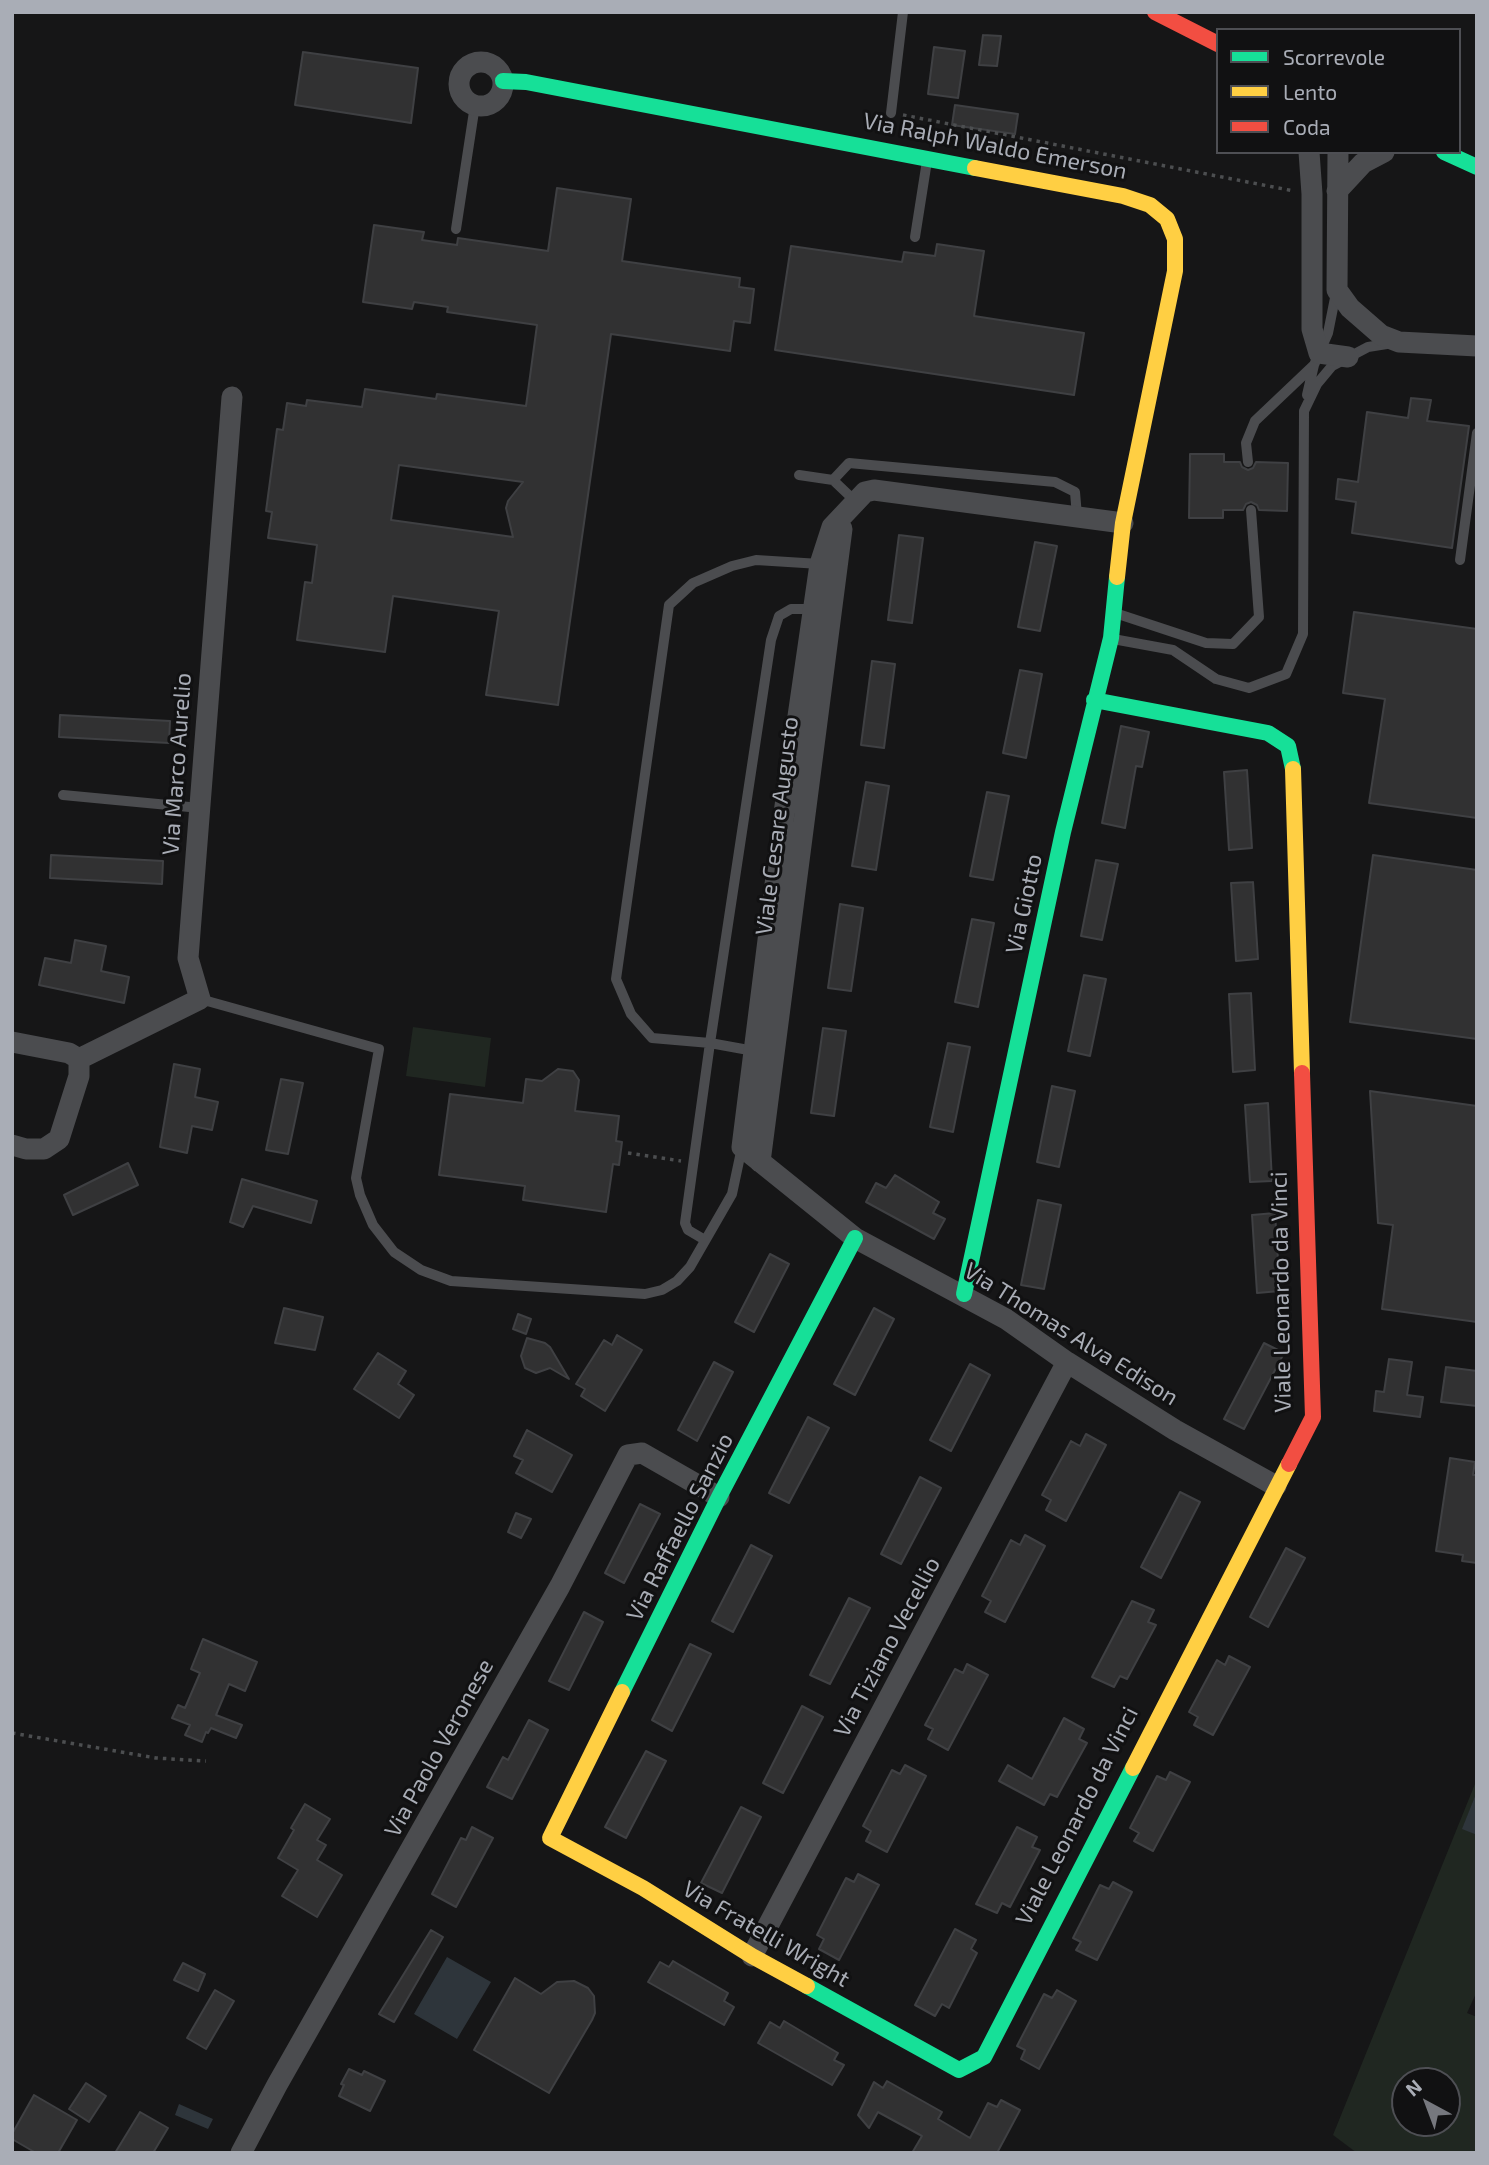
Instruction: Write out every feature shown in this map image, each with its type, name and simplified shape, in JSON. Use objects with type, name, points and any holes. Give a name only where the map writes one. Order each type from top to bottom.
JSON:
[{"type":"street","points":[[1155,12],[1216,43]]},
{"type":"street","points":[[475,62],[489,63],[500,73],[502,90],[492,103],[475,105],[467,102],[458,82],[464,69],[475,62]]},
{"type":"street","name":"Via Ralph Waldo Emerson","points":[[503,81],[539,85],[1123,196],[1150,205],[1167,219],[1175,239],[1175,271],[1123,523]]},
{"type":"street","points":[[1309,154],[1312,194],[1312,329],[1316,359],[1348,357]]},
{"type":"street","points":[[1338,154],[1337,290],[1350,308],[1381,335],[1399,342],[1477,346]]},
{"type":"street","points":[[1337,191],[1363,163],[1380,154]]},
{"type":"street","points":[[1448,154],[1477,167]]},
{"type":"street","name":"Via Marco Aurelio","points":[[200,999],[188,958],[232,397]]},
{"type":"street","points":[[855,501],[865,492],[874,490],[1123,523]]},
{"type":"street","name":"Viale Cesare Augusto","points":[[760,1162],[822,610],[820,564],[832,527],[855,501]]},
{"type":"street","name":"Viale Cesare Augusto","points":[[742,1147],[784,813],[822,610],[845,518],[855,501]]},
{"type":"street","name":"Via Giotto","points":[[964,1294],[1063,832],[1111,638],[1123,523]]},
{"type":"street","name":"Viale Leonardo da Vinci","points":[[959,2070],[984,2057],[1313,1417],[1294,785],[1288,746],[1268,733],[1094,700]]},
{"type":"street","points":[[79,1059],[200,999]]},
{"type":"street","points":[[12,1042],[69,1053],[79,1059]]},
{"type":"street","points":[[12,1144],[26,1149],[44,1149],[59,1139],[79,1076],[79,1059]]},
{"type":"street","name":"Via Thomas Alva Edison","points":[[742,1147],[855,1238],[964,1294],[1175,1430],[1276,1486]]},
{"type":"street","name":"Via Raffaello Sanzio","points":[[550,1838],[719,1497],[855,1238]]},
{"type":"street","name":"Via Tiziano Vecellio","points":[[752,1956],[1067,1362]]},
{"type":"street","name":"Via Paolo Veronese","points":[[242,2153],[290,2061],[560,1586],[628,1455],[642,1453],[719,1497]]},
{"type":"street","name":"Via Fratelli Wright","points":[[550,1838],[643,1888],[752,1956],[959,2070]]},
{"type":"lane","points":[[891,113],[903,12]]},
{"type":"lane","points":[[456,229],[475,105]]},
{"type":"lane","points":[[915,237],[927,160]]},
{"type":"lane","points":[[1111,638],[1173,650],[1216,678],[1249,688],[1286,674],[1303,634],[1304,411],[1316,359],[1328,333],[1337,290]]},
{"type":"lane","points":[[1304,411],[1317,384],[1332,366],[1368,347],[1399,342]]},
{"type":"lane","points":[[1248,462],[1246,443],[1255,421],[1316,359]]},
{"type":"lane","points":[[1460,560],[1477,433]]},
{"type":"lane","points":[[833,480],[849,463],[1055,482],[1075,492],[1077,516]]},
{"type":"lane","points":[[799,475],[833,480],[855,501]]},
{"type":"lane","points":[[1113,612],[1206,643],[1233,644],[1259,617],[1251,510]]},
{"type":"lane","points":[[754,1051],[710,1043],[652,1038],[631,1014],[616,979],[668,605],[693,583],[732,566],[756,560],[820,564]]},
{"type":"lane","points":[[705,1240],[688,1230],[685,1223],[771,640],[779,616],[791,609],[822,610]]},
{"type":"lane","points":[[63,795],[200,808]]},
{"type":"lane","points":[[200,999],[379,1049],[356,1178],[359,1195],[373,1226],[394,1252],[421,1270],[451,1281],[645,1294],[662,1290],[677,1281],[690,1267],[732,1194],[742,1147]]},
{"type":"path","points":[[891,113],[1312,194]]},
{"type":"path","points":[[628,1153],[694,1163]]},
{"type":"path","points":[[12,1733],[156,1758],[206,1761]]},
{"type":"shaded area","points":[[413,1027],[491,1038],[485,1087],[406,1076]]},
{"type":"shaded area","points":[[1477,1779],[1477,1791],[1463,1828],[1477,1835],[1477,1991],[1467,2013],[1477,2017],[1477,2153],[1357,2153],[1333,2135]]},
{"type":"shaded area","points":[[1477,1791],[1477,1835],[1462,1829]]},
{"type":"shaded area","points":[[447,1957],[491,1982],[457,2039],[414,2014]]},
{"type":"shaded area","points":[[179,2104],[213,2119],[208,2129],[175,2115]]},
{"type":"building","points":[[983,35],[1001,36],[997,66],[979,65]]},
{"type":"building","points":[[934,47],[965,51],[958,98],[928,94]]},
{"type":"building","points":[[303,52],[418,68],[411,123],[295,105]]},
{"type":"building","points":[[955,105],[1018,114],[1015,134],[952,125]]},
{"type":"building","points":[[557,188],[631,199],[622,261],[740,278],[739,287],[754,289],[750,323],[734,321],[730,351],[611,334],[558,705],[486,695],[499,611],[393,596],[385,652],[297,640],[305,582],[312,583],[317,545],[268,538],[272,512],[266,511],[277,429],[283,430],[287,403],[306,406],[307,400],[362,407],[365,389],[436,399],[437,394],[526,406],[537,325],[447,312],[448,307],[414,302],[412,309],[363,302],[374,225],[424,232],[422,240],[457,245],[458,238],[548,251]],"holes":[[[399,465],[523,482],[508,501],[506,508],[513,537],[391,520]]]},
{"type":"building","points":[[937,244],[984,251],[974,316],[1084,333],[1074,395],[775,350],[791,246],[902,262],[904,252],[935,256]]},
{"type":"building","points":[[1411,398],[1431,400],[1427,421],[1469,426],[1452,548],[1352,533],[1356,502],[1336,499],[1338,479],[1358,482],[1367,412],[1408,418]]},
{"type":"building","points":[[1190,454],[1224,454],[1224,462],[1240,462],[1242,467],[1248,470],[1253,468],[1256,462],[1288,463],[1287,511],[1259,510],[1257,505],[1251,502],[1246,504],[1243,510],[1223,510],[1223,518],[1189,518]]},
{"type":"building","points":[[899,535],[923,538],[912,623],[888,620]]},
{"type":"building","points":[[1035,542],[1057,546],[1040,631],[1018,627]]},
{"type":"building","points":[[1354,612],[1477,629],[1477,818],[1369,803],[1385,699],[1343,693]]},
{"type":"building","points":[[872,661],[895,664],[884,748],[861,745]]},
{"type":"building","points":[[1020,670],[1042,674],[1026,758],[1003,753]]},
{"type":"building","points":[[60,715],[170,721],[169,743],[59,737]]},
{"type":"building","points":[[1121,726],[1149,732],[1142,767],[1136,766],[1125,828],[1102,823]]},
{"type":"building","points":[[1247,770],[1252,848],[1229,850],[1224,772]]},
{"type":"building","points":[[866,782],[889,786],[876,870],[852,866]]},
{"type":"building","points":[[987,792],[1009,796],[993,880],[970,876]]},
{"type":"building","points":[[51,855],[163,861],[162,884],[50,878]]},
{"type":"building","points":[[1373,855],[1477,870],[1477,1039],[1350,1022]]},
{"type":"building","points":[[1096,860],[1118,864],[1102,940],[1081,936]]},
{"type":"building","points":[[1253,882],[1258,959],[1236,961],[1231,883]]},
{"type":"building","points":[[840,904],[863,908],[851,991],[828,988]]},
{"type":"building","points":[[972,919],[994,923],[978,1007],[955,1002]]},
{"type":"building","points":[[75,940],[106,946],[101,971],[129,977],[124,1003],[39,985],[45,958],[71,963]]},
{"type":"building","points":[[1084,975],[1106,979],[1090,1056],[1068,1051]]},
{"type":"building","points":[[1251,993],[1255,1070],[1233,1072],[1229,994]]},
{"type":"building","points":[[823,1028],[846,1031],[834,1116],[811,1113]]},
{"type":"building","points":[[948,1043],[970,1047],[953,1132],[930,1127]]},
{"type":"building","points":[[174,1064],[200,1069],[195,1097],[218,1102],[212,1130],[192,1126],[187,1153],[160,1147]]},
{"type":"building","points":[[558,1069],[573,1071],[579,1080],[575,1111],[619,1116],[616,1141],[622,1142],[619,1165],[613,1164],[606,1212],[523,1200],[525,1186],[439,1175],[450,1094],[523,1103],[526,1079],[542,1081]]},
{"type":"building","points":[[281,1079],[303,1083],[288,1154],[266,1150]]},
{"type":"building","points":[[1052,1086],[1075,1091],[1059,1167],[1037,1162]]},
{"type":"building","points":[[1370,1091],[1477,1106],[1477,1322],[1382,1309],[1393,1225],[1378,1223]]},
{"type":"building","points":[[1268,1103],[1272,1181],[1250,1182],[1245,1105]]},
{"type":"building","points":[[128,1163],[138,1185],[73,1215],[64,1195]]},
{"type":"building","points":[[895,1175],[939,1202],[933,1213],[945,1219],[934,1239],[866,1202],[876,1183],[886,1188]]},
{"type":"building","points":[[242,1179],[317,1201],[311,1223],[253,1206],[243,1227],[230,1222]]},
{"type":"building","points":[[1038,1200],[1061,1205],[1044,1289],[1021,1285]]},
{"type":"building","points":[[1275,1213],[1280,1291],[1257,1293],[1252,1215]]},
{"type":"building","points":[[770,1254],[789,1264],[754,1332],[735,1322]]},
{"type":"building","points":[[284,1308],[323,1317],[315,1350],[275,1343]]},
{"type":"building","points":[[874,1308],[894,1319],[855,1395],[834,1384]]},
{"type":"building","points":[[518,1314],[531,1319],[526,1334],[513,1329]]},
{"type":"building","points":[[617,1335],[642,1350],[605,1411],[581,1396],[585,1389],[576,1384],[604,1340],[612,1345]]},
{"type":"building","points":[[527,1338],[550,1347],[569,1379],[550,1368],[536,1373],[525,1368],[521,1356]]},
{"type":"building","points":[[1264,1343],[1284,1353],[1244,1429],[1224,1419]]},
{"type":"building","points":[[378,1353],[406,1371],[398,1384],[414,1395],[399,1418],[354,1389]]},
{"type":"building","points":[[1389,1359],[1412,1362],[1407,1395],[1423,1397],[1420,1417],[1374,1411],[1376,1391],[1384,1392]]},
{"type":"building","points":[[714,1362],[733,1372],[697,1441],[678,1430]]},
{"type":"building","points":[[970,1364],[990,1375],[951,1451],[930,1440]]},
{"type":"building","points":[[1446,1367],[1477,1371],[1477,1406],[1441,1402]]},
{"type":"building","points":[[808,1417],[829,1428],[789,1503],[769,1493]]},
{"type":"building","points":[[527,1430],[572,1455],[552,1492],[516,1473],[523,1460],[514,1456]]},
{"type":"building","points":[[1086,1434],[1106,1445],[1066,1521],[1046,1510],[1051,1500],[1042,1495],[1071,1441],[1080,1446]]},
{"type":"building","points":[[1450,1458],[1475,1462],[1473,1475],[1477,1475],[1477,1563],[1462,1561],[1463,1555],[1436,1551]]},
{"type":"building","points":[[920,1477],[941,1488],[901,1564],[881,1554]]},
{"type":"building","points":[[1180,1492],[1200,1502],[1161,1578],[1141,1567]]},
{"type":"building","points":[[640,1504],[660,1514],[624,1583],[605,1573]]},
{"type":"building","points":[[516,1513],[531,1519],[521,1538],[508,1532]]},
{"type":"building","points":[[1025,1535],[1045,1546],[1005,1622],[985,1612],[991,1601],[982,1596],[1011,1540],[1020,1545]]},
{"type":"building","points":[[751,1545],[772,1556],[733,1632],[712,1621]]},
{"type":"building","points":[[1286,1548],[1305,1558],[1268,1627],[1250,1617]]},
{"type":"building","points":[[849,1598],[870,1608],[830,1684],[810,1675]]},
{"type":"building","points":[[1132,1601],[1154,1610],[1148,1622],[1156,1625],[1127,1679],[1120,1676],[1114,1687],[1092,1677]]},
{"type":"building","points":[[584,1612],[603,1622],[569,1690],[549,1681]]},
{"type":"building","points":[[203,1639],[257,1662],[245,1691],[229,1684],[216,1715],[242,1725],[236,1738],[211,1728],[202,1742],[185,1735],[190,1725],[172,1718],[178,1705],[185,1708],[200,1673],[191,1669]]},
{"type":"building","points":[[690,1644],[711,1654],[672,1731],[652,1720]]},
{"type":"building","points":[[1229,1656],[1250,1667],[1213,1735],[1194,1725],[1198,1717],[1189,1712],[1217,1660],[1225,1665]]},
{"type":"building","points":[[967,1664],[988,1675],[948,1750],[928,1739],[933,1729],[925,1725],[955,1669],[963,1673]]},
{"type":"building","points":[[802,1706],[823,1717],[783,1793],[763,1783]]},
{"type":"building","points":[[1064,1718],[1084,1729],[1079,1739],[1087,1743],[1057,1797],[1050,1794],[1044,1805],[999,1781],[1008,1765],[1032,1779]]},
{"type":"building","points":[[529,1720],[548,1730],[512,1799],[487,1787],[503,1757],[508,1760]]},
{"type":"building","points":[[646,1751],[666,1761],[626,1838],[605,1827]]},
{"type":"building","points":[[905,1765],[926,1776],[887,1852],[866,1841],[871,1831],[863,1826],[892,1770],[900,1774]]},
{"type":"building","points":[[1170,1772],[1190,1782],[1153,1851],[1134,1841],[1139,1833],[1130,1828],[1157,1776],[1166,1780]]},
{"type":"building","points":[[305,1804],[330,1819],[317,1840],[326,1845],[317,1860],[342,1875],[317,1917],[282,1896],[298,1870],[278,1858]]},
{"type":"building","points":[[741,1807],[761,1817],[722,1893],[701,1883]]},
{"type":"building","points":[[472,1827],[493,1838],[456,1907],[432,1894],[461,1838],[466,1840]]},
{"type":"building","points":[[1017,1827],[1037,1837],[1032,1847],[1040,1850],[1010,1907],[1002,1903],[997,1913],[976,1904]]},
{"type":"building","points":[[858,1874],[879,1885],[839,1960],[819,1949],[824,1939],[817,1935],[846,1878],[854,1882]]},
{"type":"building","points":[[1113,1882],[1132,1892],[1097,1960],[1076,1950],[1081,1942],[1073,1938],[1100,1885],[1109,1889]]},
{"type":"building","points":[[955,1929],[976,1940],[971,1949],[977,1953],[949,2008],[942,2004],[935,2016],[915,2005]]},
{"type":"building","points":[[431,1930],[443,1937],[394,2022],[379,2014]]},
{"type":"building","points":[[673,1961],[728,1993],[724,2001],[734,2007],[724,2025],[648,1982],[660,1962],[669,1967]]},
{"type":"building","points":[[183,1963],[205,1974],[198,1991],[174,1980]]},
{"type":"building","points":[[515,1978],[541,1994],[557,1982],[574,1981],[588,1988],[594,1996],[595,2013],[592,2020],[549,2093],[474,2050]]},
{"type":"building","points":[[215,1990],[234,2001],[206,2049],[187,2038]]},
{"type":"building","points":[[1057,1990],[1076,2001],[1039,2069],[1021,2059],[1025,2050],[1017,2046],[1044,1994],[1052,1998]]},
{"type":"building","points":[[784,2021],[838,2053],[834,2060],[844,2065],[832,2085],[758,2043],[770,2022],[780,2028]]},
{"type":"building","points":[[349,2069],[362,2075],[364,2071],[385,2081],[370,2111],[339,2096],[344,2085],[341,2084]]},
{"type":"building","points":[[887,2081],[942,2112],[938,2119],[970,2138],[988,2103],[997,2107],[1001,2100],[1020,2110],[997,2153],[912,2153],[922,2136],[878,2112],[869,2128],[858,2115],[874,2082],[883,2088]]},
{"type":"building","points":[[86,2083],[106,2096],[89,2122],[69,2109]]},
{"type":"building","points":[[34,2095],[77,2120],[58,2153],[36,2153],[12,2139],[12,2134]]},
{"type":"building","points":[[140,2112],[168,2128],[153,2153],[115,2153]]},
{"type":"traffic: fast","points":[[503,81],[526,82],[975,168]]},
{"type":"traffic: fast","points":[[1448,154],[1477,167]]},
{"type":"traffic: fast","points":[[964,1294],[1063,832],[1111,638],[1117,577]]},
{"type":"traffic: fast","points":[[1094,700],[1268,733],[1288,746],[1293,769]]},
{"type":"traffic: fast","points":[[622,1692],[719,1497],[855,1238]]},
{"type":"traffic: fast","points":[[807,1986],[959,2070],[984,2057],[1133,1768]]},
{"type":"traffic: slow","points":[[975,168],[1123,196],[1150,205],[1167,219],[1175,239],[1175,271],[1123,523],[1117,577]]},
{"type":"traffic: slow","points":[[1293,769],[1302,1073]]},
{"type":"traffic: slow","points":[[1133,1768],[1289,1464]]},
{"type":"traffic: slow","points":[[622,1692],[550,1838],[643,1888],[752,1956],[807,1986]]},
{"type":"traffic: jam","points":[[1155,12],[1216,43]]},
{"type":"traffic: jam","points":[[1289,1464],[1313,1417],[1302,1073]]}]
